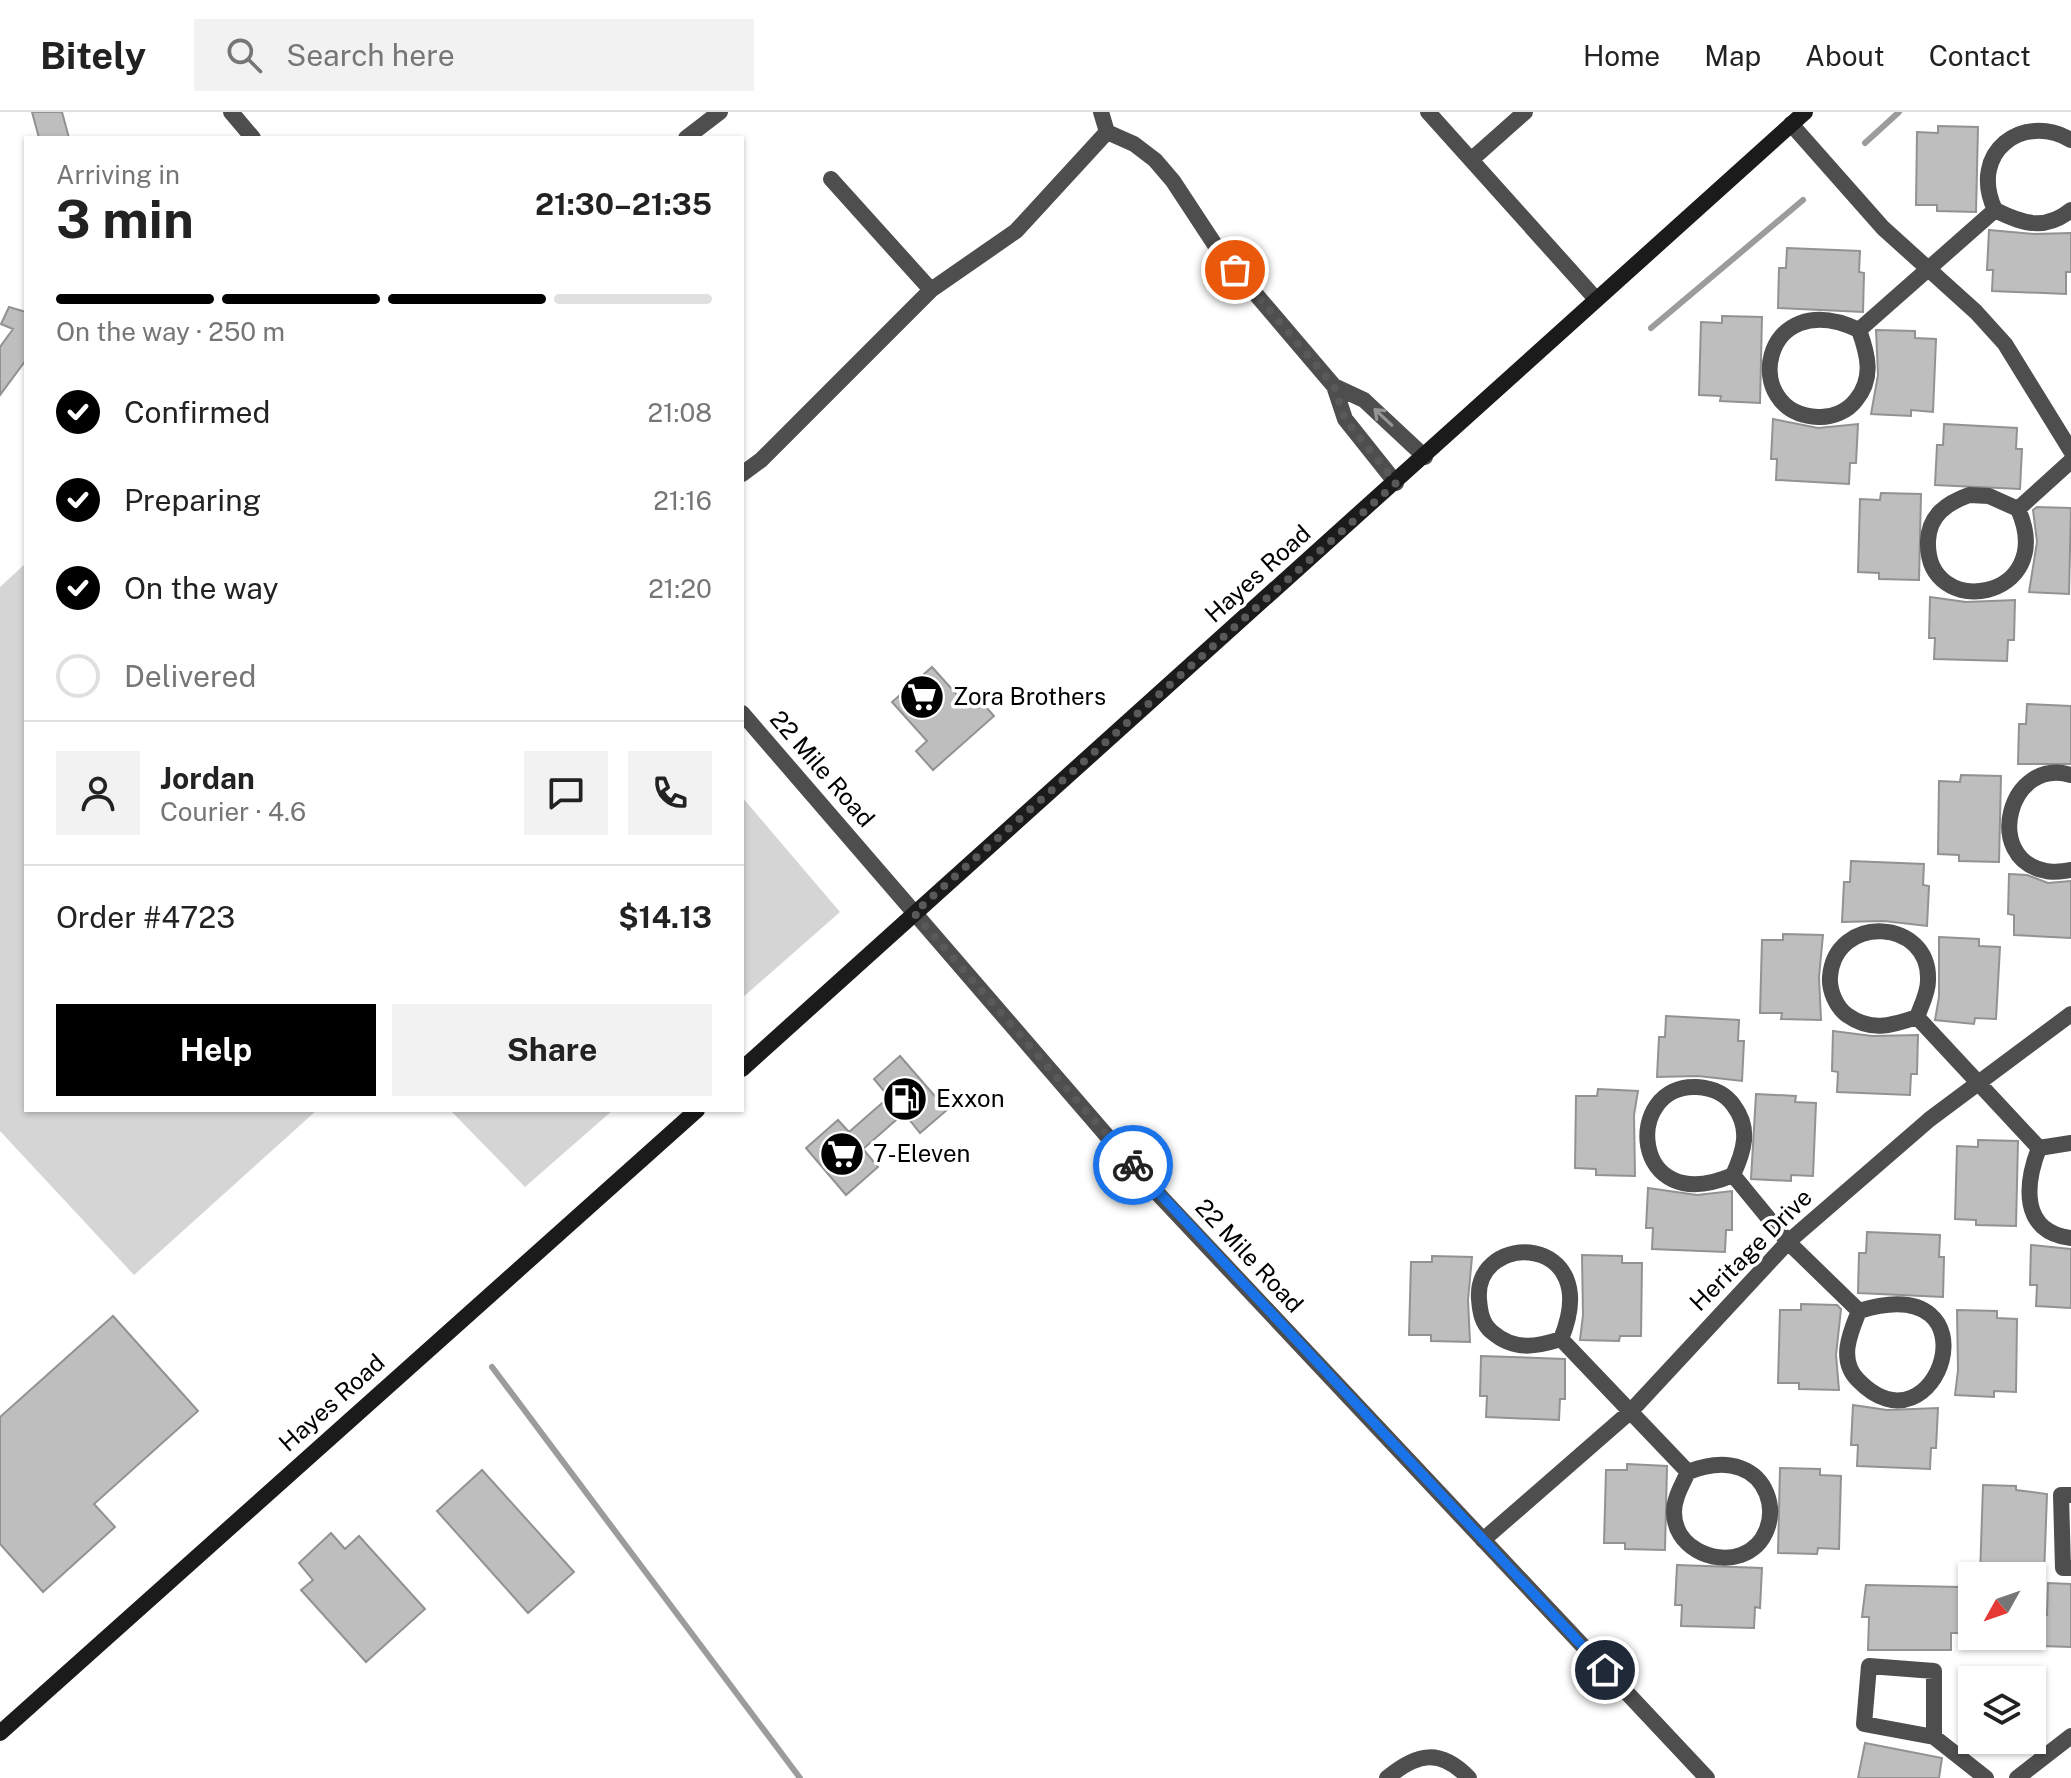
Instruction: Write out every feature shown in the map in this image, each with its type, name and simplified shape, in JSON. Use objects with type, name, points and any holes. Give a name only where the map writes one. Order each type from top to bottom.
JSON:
[{"type":"main road","name":"Hayes Road","points":[[744,1067],[1805,112]]},
{"type":"main road","name":"Hayes Road","points":[[0,1733],[695,1112]]},
{"type":"street","points":[[231,112],[251,136]]},
{"type":"street","points":[[689,136],[720,112]]},
{"type":"street","points":[[1101,112],[1107,132],[1134,144],[1155,160],[1219,251],[1334,386],[1345,419],[1396,483]]},
{"type":"street","points":[[1428,112],[1595,298]]},
{"type":"street","points":[[1471,160],[1525,112]]},
{"type":"street","points":[[1791,124],[1883,228],[1930,269],[2005,344],[2071,451]]},
{"type":"street","points":[[2071,140],[2057,130],[2038,125],[2006,134],[1989,156],[1986,186],[1995,210],[2019,222],[2034,225],[2049,223],[2071,210]]},
{"type":"street","points":[[744,473],[761,460],[931,290],[1016,231],[1107,132]]},
{"type":"street","points":[[831,179],[931,290]]},
{"type":"street","points":[[1859,330],[1995,210]]},
{"type":"street","points":[[1808,319],[1829,319],[1859,330],[1868,374],[1863,391],[1852,405],[1824,418],[1810,417],[1782,401],[1769,376],[1770,357],[1785,330],[1808,319]]},
{"type":"street","points":[[1334,386],[1364,400],[1425,457]]},
{"type":"street","points":[[2018,509],[2071,461]]},
{"type":"street","points":[[1969,495],[1989,496],[2018,509],[2024,522],[2025,554],[2009,581],[1985,592],[1971,592],[1956,588],[1941,577],[1928,550],[1928,532],[1937,513],[1949,502],[1969,495]]},
{"type":"street","name":"22 Mile Road","points":[[744,715],[1145,1180],[1707,1778]]},
{"type":"street","points":[[2071,775],[2041,775],[2022,787],[2010,806],[2008,827],[2012,844],[2027,862],[2045,871],[2071,870]]},
{"type":"street","points":[[1879,929],[1898,933],[1914,943],[1926,962],[1928,982],[1917,1017],[1882,1028],[1861,1025],[1842,1011],[1829,983],[1831,967],[1847,940],[1879,929]]},
{"type":"street","name":"Heritage Drive","points":[[1483,1540],[1631,1411],[1788,1242],[1930,1119],[2071,1014]]},
{"type":"street","points":[[1917,1017],[1980,1081],[2039,1148]]},
{"type":"street","points":[[1694,1087],[1712,1089],[1729,1099],[1741,1115],[1746,1133],[1733,1175],[1698,1186],[1675,1182],[1660,1171],[1647,1146],[1647,1127],[1655,1107],[1668,1094],[1694,1087]]},
{"type":"street","points":[[2039,1148],[2071,1143]]},
{"type":"street","points":[[2039,1148],[2026,1187],[2030,1208],[2044,1227],[2071,1238]]},
{"type":"street","points":[[1733,1175],[1788,1242],[1859,1311]]},
{"type":"street","points":[[1527,1251],[1546,1255],[1558,1263],[1569,1277],[1573,1300],[1561,1339],[1520,1347],[1503,1342],[1488,1329],[1480,1313],[1478,1291],[1488,1268],[1505,1255],[1527,1251]]},
{"type":"street","points":[[1890,1302],[1912,1304],[1928,1313],[1940,1330],[1945,1351],[1942,1369],[1929,1388],[1904,1400],[1886,1399],[1869,1392],[1853,1376],[1847,1359],[1848,1337],[1859,1311],[1890,1302]]},
{"type":"street","points":[[1561,1339],[1688,1472]]},
{"type":"street","points":[[1732,1463],[1749,1471],[1761,1482],[1770,1503],[1769,1522],[1753,1548],[1741,1555],[1718,1558],[1700,1553],[1686,1542],[1674,1513],[1678,1491],[1688,1472],[1708,1465],[1732,1463]]},
{"type":"street","points":[[2071,1495],[2061,1495],[2063,1568],[2071,1568]]},
{"type":"street","points":[[1934,1737],[1934,1671],[1869,1666],[1864,1724],[1934,1737],[1986,1778]]},
{"type":"street","points":[[2017,1778],[2071,1736]]},
{"type":"street","points":[[1387,1778],[1412,1759],[1436,1757],[1456,1765],[1469,1778]]},
{"type":"shaded area","points":[[24,565],[24,1112],[315,1112],[134,1275],[0,1131],[0,587]]},
{"type":"shaded area","points":[[744,799],[840,912],[744,996]]},
{"type":"shaded area","points":[[452,1112],[611,1112],[525,1187]]},
{"type":"building","points":[[32,112],[62,112],[68,136],[38,136]]},
{"type":"building","points":[[1938,126],[1978,127],[1976,212],[1937,211],[1937,205],[1916,205],[1917,132],[1938,133]]},
{"type":"building","points":[[1989,230],[2071,233],[2071,272],[2066,272],[2066,294],[1992,291],[1993,270],[1987,270]]},
{"type":"building","points":[[1787,248],[1860,251],[1859,272],[1864,273],[1863,312],[1778,308],[1779,268],[1786,268]]},
{"type":"building","points":[[9,307],[24,311],[24,363],[0,395],[0,347],[13,329],[1,324]]},
{"type":"building","points":[[1722,316],[1762,317],[1760,403],[1720,401],[1721,396],[1699,395],[1701,322],[1722,323]]},
{"type":"building","points":[[1876,330],[1915,331],[1915,338],[1936,339],[1933,412],[1911,410],[1911,416],[1871,414],[1878,375]]},
{"type":"building","points":[[1773,419],[1818,428],[1858,424],[1856,463],[1850,463],[1849,484],[1776,480],[1777,459],[1771,459]]},
{"type":"building","points":[[1944,424],[2017,428],[2016,449],[2022,449],[2020,489],[1935,485],[1937,445],[1943,445]]},
{"type":"building","points":[[1881,493],[1921,494],[1919,580],[1879,579],[1879,573],[1858,572],[1860,499],[1880,500]]},
{"type":"building","points":[[2037,507],[2071,508],[2069,594],[2029,592],[2037,542],[2033,510]]},
{"type":"building","points":[[1930,597],[1966,602],[2015,600],[2014,640],[2008,640],[2007,661],[1934,659],[1935,638],[1929,638]]},
{"type":"building","points":[[932,667],[967,706],[977,697],[994,716],[933,770],[916,751],[927,741],[892,702]]},
{"type":"building","points":[[2027,704],[2071,706],[2071,764],[2018,764],[2019,724],[2026,724]]},
{"type":"building","points":[[1961,775],[2001,776],[1999,862],[1959,861],[1959,855],[1938,854],[1939,781],[1960,782]]},
{"type":"building","points":[[1851,861],[1924,864],[1923,885],[1929,886],[1927,926],[1884,921],[1842,922],[1844,882],[1850,882]]},
{"type":"building","points":[[2009,874],[2027,875],[2048,883],[2071,881],[2071,938],[2014,935],[2014,915],[2008,914]]},
{"type":"building","points":[[1783,934],[1823,935],[1819,977],[1821,1020],[1781,1019],[1782,1013],[1760,1013],[1762,940],[1783,940]]},
{"type":"building","points":[[1939,937],[1979,939],[1979,946],[2000,947],[1996,1019],[1975,1018],[1974,1024],[1935,1020],[1939,997]]},
{"type":"building","points":[[1666,1016],[1739,1020],[1738,1041],[1744,1041],[1742,1081],[1698,1076],[1657,1077],[1659,1037],[1665,1037]]},
{"type":"building","points":[[1833,1031],[1872,1036],[1918,1035],[1917,1074],[1911,1074],[1910,1095],[1837,1092],[1838,1072],[1832,1071]]},
{"type":"building","points":[[900,1056],[947,1110],[920,1133],[904,1113],[863,1149],[878,1167],[846,1195],[806,1148],[838,1120],[849,1132],[889,1097],[874,1079]]},
{"type":"building","points":[[1598,1089],[1638,1091],[1634,1115],[1635,1176],[1596,1175],[1596,1169],[1575,1168],[1576,1096],[1597,1096]]},
{"type":"building","points":[[1756,1094],[1796,1096],[1795,1102],[1816,1103],[1813,1176],[1791,1175],[1791,1181],[1751,1179]]},
{"type":"building","points":[[1978,1140],[2018,1141],[2016,1226],[1976,1225],[1976,1220],[1955,1219],[1957,1146],[1978,1147]]},
{"type":"building","points":[[1648,1188],[1697,1195],[1732,1191],[1732,1230],[1726,1230],[1725,1252],[1652,1249],[1653,1228],[1646,1228]]},
{"type":"building","points":[[1867,1232],[1940,1235],[1939,1257],[1944,1257],[1943,1297],[1858,1293],[1859,1253],[1866,1253]]},
{"type":"building","points":[[2031,1245],[2071,1249],[2071,1308],[2036,1306],[2037,1285],[2030,1285]]},
{"type":"building","points":[[1582,1255],[1622,1256],[1622,1263],[1642,1263],[1641,1336],[1620,1336],[1619,1341],[1580,1340],[1583,1315]]},
{"type":"building","points":[[1432,1256],[1472,1257],[1468,1300],[1470,1342],[1431,1341],[1431,1335],[1409,1335],[1411,1262],[1432,1262]]},
{"type":"building","points":[[1801,1304],[1837,1305],[1841,1309],[1836,1355],[1839,1390],[1799,1389],[1799,1383],[1778,1383],[1780,1310],[1801,1310]]},
{"type":"building","points":[[1957,1310],[1997,1311],[1997,1318],[2017,1319],[2016,1392],[1994,1391],[1994,1397],[1955,1395],[1958,1370]]},
{"type":"building","points":[[113,1316],[198,1411],[94,1504],[115,1527],[43,1592],[0,1544],[0,1417]]},
{"type":"building","points":[[1481,1356],[1565,1359],[1565,1399],[1560,1399],[1559,1420],[1486,1417],[1487,1396],[1480,1396]]},
{"type":"building","points":[[1853,1405],[1887,1410],[1938,1408],[1936,1448],[1931,1448],[1930,1469],[1857,1466],[1858,1445],[1851,1445]]},
{"type":"building","points":[[1627,1464],[1667,1466],[1665,1550],[1625,1549],[1625,1543],[1604,1543],[1606,1470],[1627,1470]]},
{"type":"building","points":[[1780,1468],[1820,1469],[1820,1475],[1841,1476],[1839,1549],[1818,1548],[1817,1554],[1778,1553]]},
{"type":"building","points":[[482,1470],[574,1572],[528,1613],[437,1511]]},
{"type":"building","points":[[1983,1485],[2016,1486],[2016,1490],[2047,1494],[2045,1562],[1980,1562]]},
{"type":"building","points":[[331,1533],[345,1549],[359,1536],[425,1609],[366,1662],[301,1590],[313,1580],[299,1563]]},
{"type":"building","points":[[1677,1565],[1762,1568],[1760,1608],[1755,1607],[1754,1628],[1681,1626],[1682,1605],[1675,1605]]},
{"type":"building","points":[[2048,1583],[2071,1584],[2071,1647],[2046,1646]]},
{"type":"building","points":[[1866,1585],[1958,1587],[1958,1633],[1951,1633],[1951,1650],[1868,1650],[1869,1617],[1862,1617]]},
{"type":"building","points":[[1865,1743],[1942,1758],[1939,1778],[1858,1778]]},
{"type":"waterway","points":[[1865,143],[1899,112]]},
{"type":"waterway","points":[[1651,328],[1803,200]]},
{"type":"waterway","points":[[492,1367],[800,1778]]},
{"type":"way so far","points":[[1133,1165],[914,913],[1396,483],[1345,419],[1334,386],[1235,270]]},
{"type":"place","name":"Zora Brothers","points":[[922,697]]},
{"type":"place","name":"Exxon","points":[[905,1099]]},
{"type":"place","name":"7-Eleven","points":[[842,1154]]},
{"type":"route","points":[[1133,1165],[1605,1670]]}]
